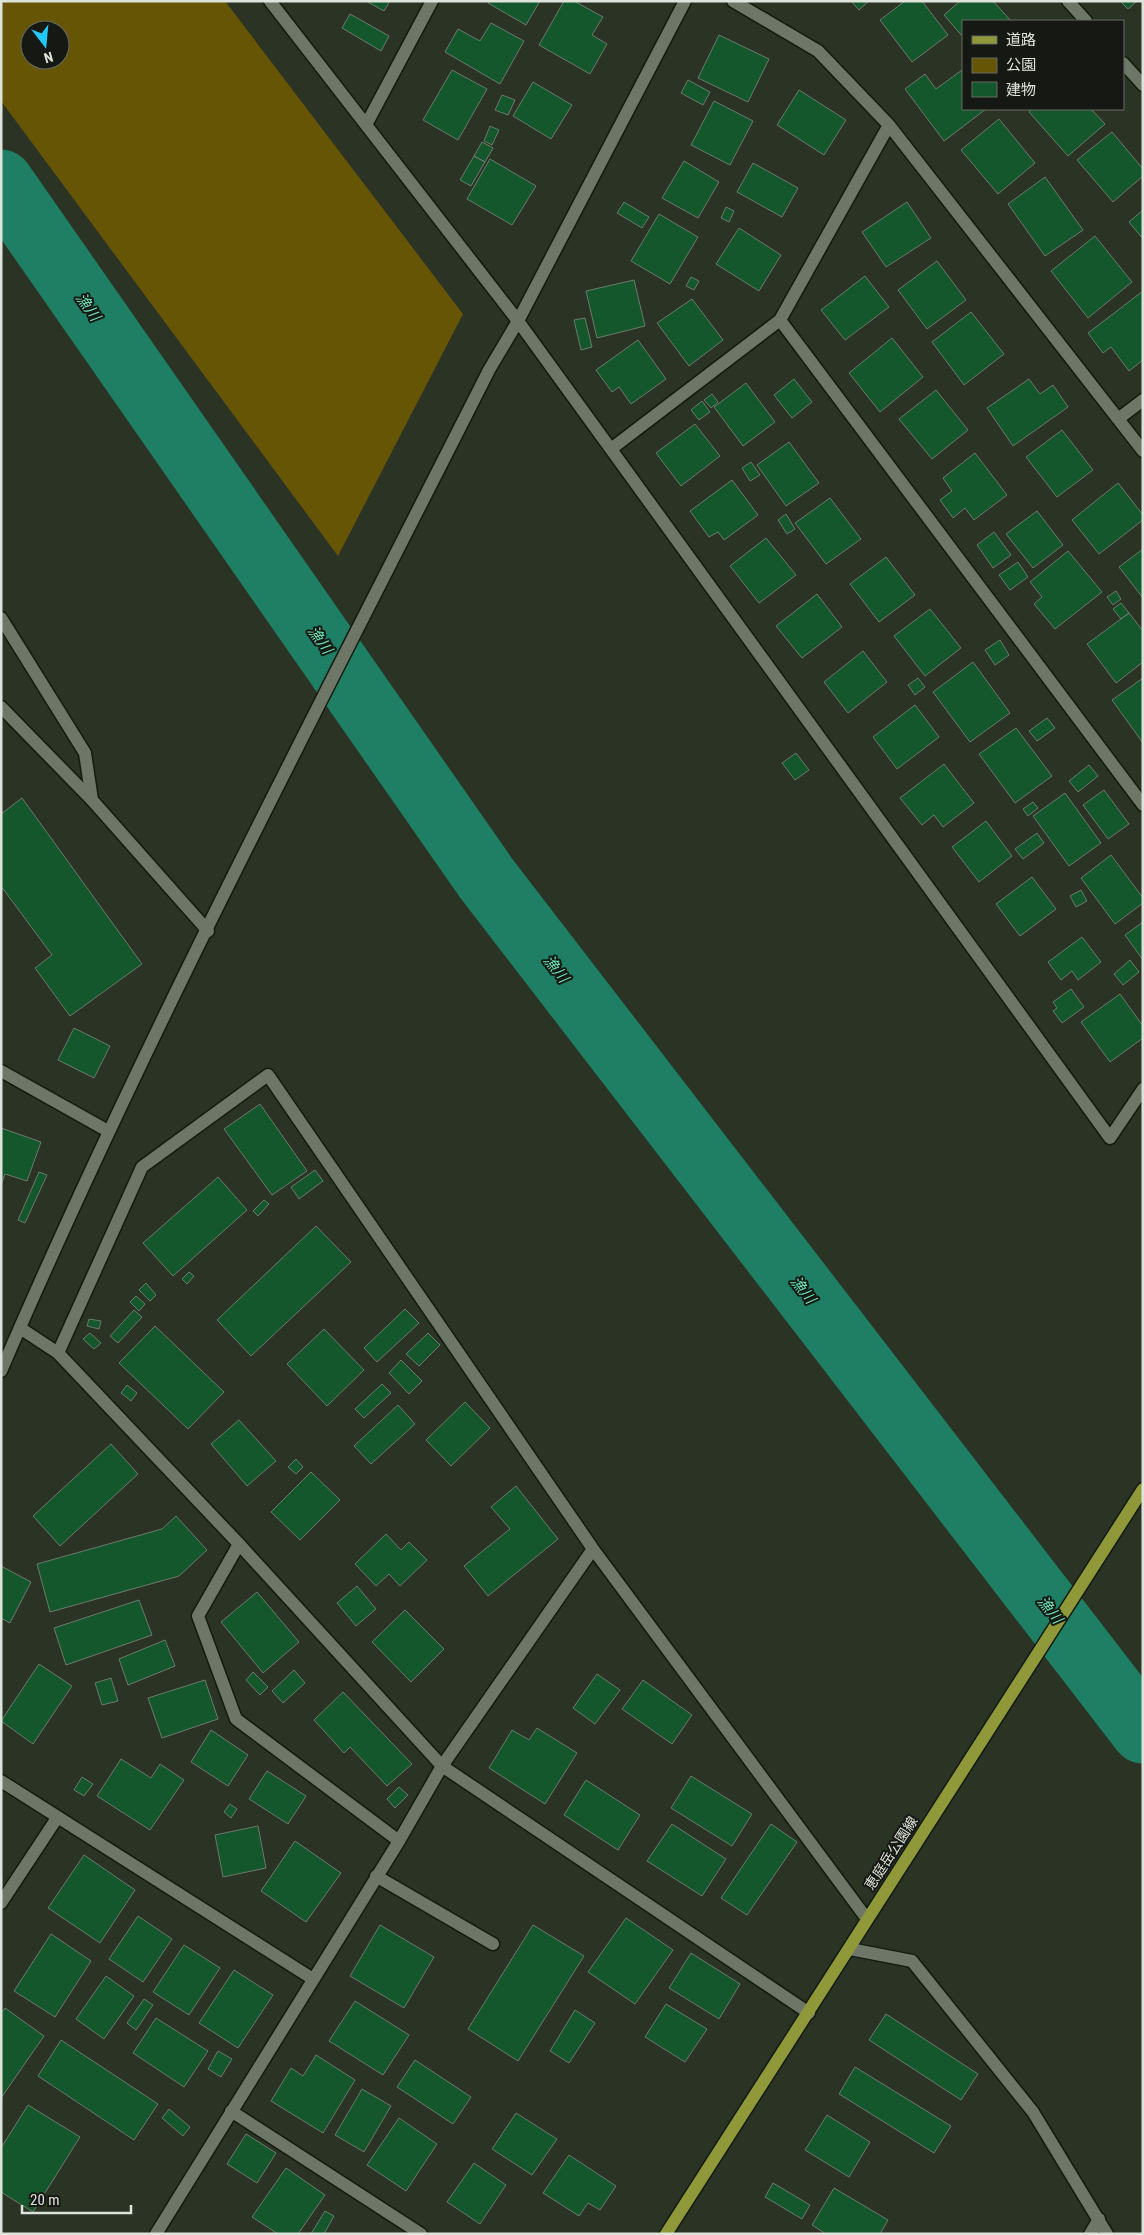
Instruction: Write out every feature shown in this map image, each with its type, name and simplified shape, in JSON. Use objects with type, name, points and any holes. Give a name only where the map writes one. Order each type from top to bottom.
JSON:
[{"type":"main road","name":"恵庭岳公園線","points":[[666,2234],[1143,1489]]},
{"type":"street","points":[[270,1],[518,321],[1110,1138],[1143,1089]]},
{"type":"street","points":[[366,125],[432,1]]},
{"type":"street","points":[[1,1371],[108,1131],[230,883],[490,370],[518,321],[685,1]]},
{"type":"street","points":[[733,1],[818,51],[889,125],[1143,451]]},
{"type":"street","points":[[1068,1],[1085,20]]},
{"type":"street","points":[[1124,64],[1143,85]]},
{"type":"street","points":[[611,449],[780,320],[889,125]]},
{"type":"street","points":[[780,320],[1143,805]]},
{"type":"street","points":[[1118,419],[1143,400]]},
{"type":"street","points":[[1,618],[85,753],[92,800]]},
{"type":"street","points":[[1,707],[92,800],[208,931]]},
{"type":"street","points":[[1,1071],[108,1131]]},
{"type":"street","points":[[58,1353],[142,1167],[268,1076],[593,1549],[867,1918]]},
{"type":"street","points":[[20,1328],[58,1353],[239,1544],[442,1766],[809,2013]]},
{"type":"street","points":[[239,1544],[198,1616],[236,1719],[399,1841]]},
{"type":"street","points":[[156,2234],[399,1841],[442,1766],[593,1549]]},
{"type":"street","points":[[1,1781],[56,1818],[313,1979]]},
{"type":"street","points":[[1,1903],[56,1818]]},
{"type":"street","points":[[376,1876],[493,1944]]},
{"type":"street","points":[[850,1949],[912,1961],[1033,2112],[1107,2234]]},
{"type":"street","points":[[231,2111],[421,2234]]},
{"type":"street","points":[[1090,2234],[1099,2219]]},
{"type":"green space","points":[[1,1],[225,1],[463,314],[338,556],[1,101]]},
{"type":"building","points":[[366,1],[390,1],[384,11]]},
{"type":"building","points":[[489,1],[540,1],[526,25],[488,3]]},
{"type":"building","points":[[564,1],[574,1],[603,17],[592,35],[607,44],[590,74],[539,45]]},
{"type":"building","points":[[851,1],[869,1],[859,10]]},
{"type":"building","points":[[905,1],[922,1],[948,35],[912,62],[880,20]]},
{"type":"building","points":[[960,1],[993,1],[1010,20],[962,20],[962,36],[944,15]]},
{"type":"building","points":[[1120,1],[1137,1],[1128,9]]},
{"type":"building","points":[[350,14],[389,36],[381,51],[342,28]]},
{"type":"building","points":[[491,23],[524,41],[500,84],[445,52],[458,29],[480,41]]},
{"type":"building","points":[[719,35],[769,59],[748,102],[698,78]]},
{"type":"building","points":[[452,70],[487,89],[458,140],[423,120]]},
{"type":"building","points":[[962,70],[962,110],[985,110],[944,141],[905,89],[925,74],[936,89]]},
{"type":"building","points":[[688,80],[710,92],[703,105],[681,93]]},
{"type":"building","points":[[533,82],[572,105],[551,139],[513,116]]},
{"type":"building","points":[[799,90],[846,120],[824,155],[777,125]]},
{"type":"building","points":[[502,95],[515,100],[508,115],[495,110]]},
{"type":"building","points":[[714,101],[753,121],[730,165],[691,145]]},
{"type":"building","points":[[1031,110],[1092,110],[1105,124],[1068,156],[1029,112]]},
{"type":"building","points":[[999,119],[1035,163],[998,194],[961,150]]},
{"type":"building","points":[[490,126],[499,130],[492,145],[484,141]]},
{"type":"building","points":[[1112,132],[1143,169],[1143,176],[1113,202],[1077,160]]},
{"type":"building","points":[[482,142],[493,148],[485,162],[474,156]]},
{"type":"building","points":[[474,156],[485,162],[471,186],[460,180]]},
{"type":"building","points":[[490,159],[536,186],[512,225],[467,199]]},
{"type":"building","points":[[684,161],[719,182],[698,218],[662,198]]},
{"type":"building","points":[[753,163],[798,188],[782,217],[737,192]]},
{"type":"building","points":[[1045,177],[1083,230],[1045,256],[1008,204]]},
{"type":"building","points":[[624,202],[649,217],[642,228],[617,213]]},
{"type":"building","points":[[907,202],[931,238],[886,267],[862,232]]},
{"type":"building","points":[[726,207],[734,211],[729,222],[721,218]]},
{"type":"building","points":[[1143,210],[1143,239],[1129,222]]},
{"type":"building","points":[[659,214],[698,237],[670,284],[631,261]]},
{"type":"building","points":[[739,228],[781,255],[759,291],[716,264]]},
{"type":"building","points":[[1095,236],[1132,282],[1088,318],[1051,271]]},
{"type":"building","points":[[937,261],[966,300],[927,329],[898,290]]},
{"type":"building","points":[[865,276],[889,307],[845,340],[821,310]]},
{"type":"building","points":[[691,277],[699,281],[694,290],[686,286]]},
{"type":"building","points":[[634,280],[645,326],[597,338],[586,291]]},
{"type":"building","points":[[1143,291],[1143,360],[1129,371],[1111,347],[1103,353],[1088,333]]},
{"type":"building","points":[[692,299],[723,340],[689,366],[657,323]]},
{"type":"building","points":[[971,312],[1004,354],[964,385],[932,342]]},
{"type":"building","points":[[585,318],[592,347],[581,350],[574,320]]},
{"type":"building","points":[[892,338],[923,377],[880,412],[849,373]]},
{"type":"building","points":[[638,340],[666,379],[631,404],[619,387],[612,392],[596,370]]},
{"type":"building","points":[[794,379],[812,402],[792,418],[774,395]]},
{"type":"building","points":[[1029,379],[1040,394],[1053,385],[1068,407],[1013,446],[987,408]]},
{"type":"building","points":[[746,383],[775,422],[743,446],[714,407]]},
{"type":"building","points":[[936,390],[968,430],[932,459],[899,419]]},
{"type":"building","points":[[712,394],[718,402],[711,408],[704,400]]},
{"type":"building","points":[[702,401],[710,412],[699,420],[691,410]]},
{"type":"building","points":[[695,424],[720,456],[681,486],[656,453]]},
{"type":"building","points":[[1062,430],[1093,470],[1057,497],[1026,457]]},
{"type":"building","points":[[789,442],[819,483],[786,506],[757,465]]},
{"type":"building","points":[[975,453],[1007,495],[974,520],[965,508],[953,518],[940,500],[952,491],[943,478]]},
{"type":"building","points":[[751,462],[760,475],[750,481],[742,468]]},
{"type":"building","points":[[732,480],[758,515],[724,540],[718,532],[709,537],[690,511]]},
{"type":"building","points":[[1118,483],[1143,515],[1143,520],[1099,554],[1072,520]]},
{"type":"building","points":[[830,498],[861,539],[826,564],[795,523]]},
{"type":"building","points":[[1037,511],[1063,545],[1033,568],[1006,534]]},
{"type":"building","points":[[786,514],[795,529],[787,534],[778,520]]},
{"type":"building","points":[[994,532],[1011,555],[993,568],[977,545]]},
{"type":"building","points":[[766,538],[796,575],[759,603],[730,566]]},
{"type":"building","points":[[1143,549],[1143,598],[1119,567]]},
{"type":"building","points":[[1068,551],[1102,592],[1055,629],[1034,604],[1042,597],[1030,582]]},
{"type":"building","points":[[886,557],[915,595],[879,622],[850,584]]},
{"type":"building","points":[[1018,562],[1028,577],[1010,590],[999,575]]},
{"type":"building","points":[[1116,591],[1121,599],[1113,605],[1107,597]]},
{"type":"building","points":[[817,594],[842,627],[802,658],[776,626]]},
{"type":"building","points":[[1121,603],[1129,613],[1121,619],[1113,609]]},
{"type":"building","points":[[930,609],[961,648],[925,676],[894,636]]},
{"type":"building","points":[[1129,613],[1143,631],[1143,662],[1116,683],[1087,644]]},
{"type":"building","points":[[1000,640],[1009,655],[995,665],[985,650]]},
{"type":"building","points":[[863,651],[887,682],[848,713],[824,682]]},
{"type":"building","points":[[973,662],[1010,713],[970,742],[933,692]]},
{"type":"building","points":[[918,678],[925,687],[915,695],[908,685]]},
{"type":"building","points":[[1143,678],[1143,743],[1112,700]]},
{"type":"building","points":[[915,705],[939,737],[897,769],[873,737]]},
{"type":"building","points":[[1047,718],[1055,728],[1037,741],[1029,731]]},
{"type":"building","points":[[1016,728],[1052,776],[1015,803],[979,754]]},
{"type":"building","points":[[796,753],[809,770],[795,780],[782,763]]},
{"type":"building","points":[[944,764],[974,803],[943,827],[934,815],[922,825],[900,798]]},
{"type":"building","points":[[1089,765],[1098,776],[1078,792],[1069,781]]},
{"type":"building","points":[[1104,790],[1129,824],[1108,839],[1083,805]]},
{"type":"building","points":[[1065,793],[1101,843],[1069,866],[1033,816]]},
{"type":"building","points":[[22,798],[142,964],[70,1016],[35,968],[52,955],[1,886],[1,814]]},
{"type":"building","points":[[1033,802],[1038,808],[1028,816],[1023,809]]},
{"type":"building","points":[[986,821],[1012,856],[979,882],[952,847]]},
{"type":"building","points":[[1037,833],[1044,843],[1023,859],[1015,849]]},
{"type":"building","points":[[1111,855],[1143,898],[1143,903],[1115,924],[1081,878]]},
{"type":"building","points":[[1032,877],[1056,909],[1020,936],[996,904]]},
{"type":"building","points":[[1081,890],[1087,901],[1076,907],[1070,896]]},
{"type":"building","points":[[1143,922],[1143,960],[1125,935]]},
{"type":"building","points":[[1082,937],[1101,962],[1078,980],[1072,971],[1061,980],[1048,962]]},
{"type":"building","points":[[1130,960],[1139,972],[1123,985],[1114,974]]},
{"type":"building","points":[[1071,989],[1084,1007],[1062,1023],[1053,1011],[1057,1008],[1053,1002]]},
{"type":"building","points":[[1120,994],[1143,1026],[1143,1038],[1110,1062],[1081,1022]]},
{"type":"building","points":[[74,1028],[110,1046],[94,1078],[58,1060]]},
{"type":"building","points":[[260,1104],[307,1171],[272,1195],[224,1129]]},
{"type":"building","points":[[1,1128],[41,1142],[27,1181],[5,1174],[1,1185]]},
{"type":"building","points":[[315,1170],[323,1181],[299,1199],[291,1187]]},
{"type":"building","points":[[39,1172],[47,1175],[25,1223],[18,1220]]},
{"type":"building","points":[[218,1177],[247,1210],[173,1276],[143,1243]]},
{"type":"building","points":[[264,1200],[269,1204],[258,1216],[253,1211]]},
{"type":"building","points":[[316,1226],[351,1262],[251,1356],[217,1320]]},
{"type":"building","points":[[189,1272],[194,1276],[187,1284],[182,1279]]},
{"type":"building","points":[[146,1283],[156,1295],[150,1301],[139,1290]]},
{"type":"building","points":[[136,1296],[145,1304],[139,1311],[130,1302]]},
{"type":"building","points":[[405,1309],[419,1323],[377,1362],[364,1348]]},
{"type":"building","points":[[134,1310],[142,1317],[118,1343],[110,1336]]},
{"type":"building","points":[[89,1319],[101,1321],[99,1329],[87,1326]]},
{"type":"building","points":[[155,1326],[224,1392],[188,1429],[119,1363]]},
{"type":"building","points":[[324,1329],[364,1370],[327,1406],[287,1364]]},
{"type":"building","points":[[90,1333],[101,1343],[94,1349],[83,1339]]},
{"type":"building","points":[[428,1333],[440,1345],[419,1366],[406,1354]]},
{"type":"building","points":[[401,1360],[422,1381],[409,1394],[389,1373]]},
{"type":"building","points":[[382,1384],[391,1393],[364,1418],[355,1409]]},
{"type":"building","points":[[127,1385],[137,1393],[131,1401],[121,1393]]},
{"type":"building","points":[[465,1402],[490,1428],[451,1466],[426,1440]]},
{"type":"building","points":[[398,1405],[415,1424],[371,1464],[354,1446]]},
{"type":"building","points":[[239,1420],[276,1461],[247,1486],[211,1444]]},
{"type":"building","points":[[111,1444],[138,1474],[60,1546],[33,1516]]},
{"type":"building","points":[[296,1459],[303,1467],[296,1474],[288,1467]]},
{"type":"building","points":[[311,1472],[340,1500],[300,1540],[271,1512]]},
{"type":"building","points":[[516,1486],[558,1539],[488,1596],[464,1566],[510,1529],[491,1507]]},
{"type":"building","points":[[176,1516],[207,1550],[179,1576],[50,1612],[37,1564],[162,1529]]},
{"type":"building","points":[[386,1534],[401,1550],[409,1542],[427,1560],[400,1586],[389,1574],[376,1586],[355,1564]]},
{"type":"building","points":[[1,1566],[31,1582],[10,1623],[1,1618]]},
{"type":"building","points":[[357,1586],[376,1609],[356,1626],[337,1603]]},
{"type":"building","points":[[257,1592],[299,1642],[263,1673],[221,1622]]},
{"type":"building","points":[[139,1600],[152,1635],[66,1665],[54,1628]]},
{"type":"building","points":[[405,1610],[444,1649],[411,1682],[372,1642]]},
{"type":"building","points":[[165,1640],[175,1666],[128,1685],[119,1659]]},
{"type":"building","points":[[39,1664],[72,1686],[33,1744],[1,1721]]},
{"type":"building","points":[[294,1670],[305,1683],[283,1703],[272,1691]]},
{"type":"building","points":[[253,1672],[268,1687],[260,1695],[246,1680]]},
{"type":"building","points":[[597,1674],[620,1690],[595,1724],[573,1708]]},
{"type":"building","points":[[111,1678],[118,1701],[102,1705],[95,1683]]},
{"type":"building","points":[[205,1680],[218,1719],[162,1738],[148,1698]]},
{"type":"building","points":[[643,1680],[692,1715],[672,1744],[622,1709]]},
{"type":"building","points":[[343,1692],[412,1764],[387,1786],[350,1747],[344,1753],[314,1720]]},
{"type":"building","points":[[537,1728],[577,1753],[545,1804],[489,1768],[512,1730],[529,1740]]},
{"type":"building","points":[[211,1730],[248,1755],[228,1786],[191,1762]]},
{"type":"building","points":[[121,1759],[151,1778],[160,1764],[184,1780],[150,1830],[97,1796]]},
{"type":"building","points":[[267,1771],[306,1796],[288,1824],[249,1799]]},
{"type":"building","points":[[691,1776],[752,1814],[732,1846],[671,1808]]},
{"type":"building","points":[[82,1777],[93,1784],[84,1796],[74,1790]]},
{"type":"building","points":[[586,1780],[640,1815],[618,1850],[564,1815]]},
{"type":"building","points":[[399,1787],[408,1795],[395,1808],[387,1799]]},
{"type":"building","points":[[230,1804],[237,1809],[231,1818],[224,1812]]},
{"type":"building","points":[[672,1824],[726,1859],[702,1896],[647,1861]]},
{"type":"building","points":[[771,1824],[797,1842],[747,1915],[721,1898]]},
{"type":"building","points":[[258,1826],[266,1868],[223,1877],[215,1835]]},
{"type":"building","points":[[295,1841],[341,1873],[306,1922],[261,1891]]},
{"type":"building","points":[[84,1855],[135,1890],[100,1943],[48,1908]]},
{"type":"building","points":[[138,1916],[172,1939],[143,1982],[109,1959]]},
{"type":"building","points":[[626,1918],[673,1950],[635,2004],[588,1972]]},
{"type":"building","points":[[380,1925],[434,1957],[404,2008],[350,1976]]},
{"type":"building","points":[[533,1925],[584,1956],[518,2061],[468,2029]]},
{"type":"building","points":[[51,1934],[91,1961],[55,2017],[14,1991]]},
{"type":"building","points":[[184,1945],[220,1968],[189,2015],[153,1992]]},
{"type":"building","points":[[691,1953],[740,1984],[719,2019],[669,1988]]},
{"type":"building","points":[[234,1970],[273,1995],[238,2048],[199,2023]]},
{"type":"building","points":[[106,1976],[134,1996],[104,2039],[76,2019]]},
{"type":"building","points":[[144,1999],[153,2005],[136,2030],[127,2023]]},
{"type":"building","points":[[355,2001],[409,2035],[383,2075],[329,2041]]},
{"type":"building","points":[[666,2004],[707,2029],[685,2062],[645,2037]]},
{"type":"building","points":[[5,2008],[44,2036],[1,2098],[1,2013]]},
{"type":"building","points":[[575,2010],[595,2023],[569,2063],[550,2051]]},
{"type":"building","points":[[886,2014],[978,2074],[961,2100],[869,2040]]},
{"type":"building","points":[[156,2018],[208,2051],[184,2087],[133,2053]]},
{"type":"building","points":[[61,2040],[158,2104],[134,2140],[38,2076]]},
{"type":"building","points":[[218,2051],[232,2059],[221,2077],[208,2069]]},
{"type":"building","points":[[316,2055],[355,2080],[323,2133],[271,2101],[291,2068],[303,2076]]},
{"type":"building","points":[[415,2060],[471,2097],[453,2124],[397,2087]]},
{"type":"building","points":[[855,2067],[951,2126],[934,2153],[839,2094]]},
{"type":"building","points":[[362,2089],[391,2106],[364,2152],[335,2135]]},
{"type":"building","points":[[28,2105],[80,2137],[33,2212],[1,2192],[1,2148]]},
{"type":"building","points":[[169,2109],[190,2127],[183,2136],[162,2118]]},
{"type":"building","points":[[516,2113],[557,2139],[532,2175],[492,2149]]},
{"type":"building","points":[[827,2115],[870,2142],[849,2177],[805,2150]]},
{"type":"building","points":[[399,2118],[437,2144],[406,2191],[367,2165]]},
{"type":"building","points":[[246,2134],[276,2153],[257,2183],[227,2164]]},
{"type":"building","points":[[569,2155],[616,2186],[600,2210],[588,2203],[579,2216],[543,2193]]},
{"type":"building","points":[[474,2163],[506,2185],[480,2224],[447,2202]]},
{"type":"building","points":[[286,2168],[325,2195],[298,2234],[278,2234],[252,2217]]},
{"type":"building","points":[[773,2183],[810,2205],[802,2219],[765,2197]]},
{"type":"building","points":[[834,2188],[888,2220],[880,2234],[826,2234],[812,2225]]},
{"type":"building","points":[[325,2211],[334,2216],[324,2234],[311,2234]]},
{"type":"waterway","name":"漁川","points":[[1,182],[486,878],[1143,1731]]}]
